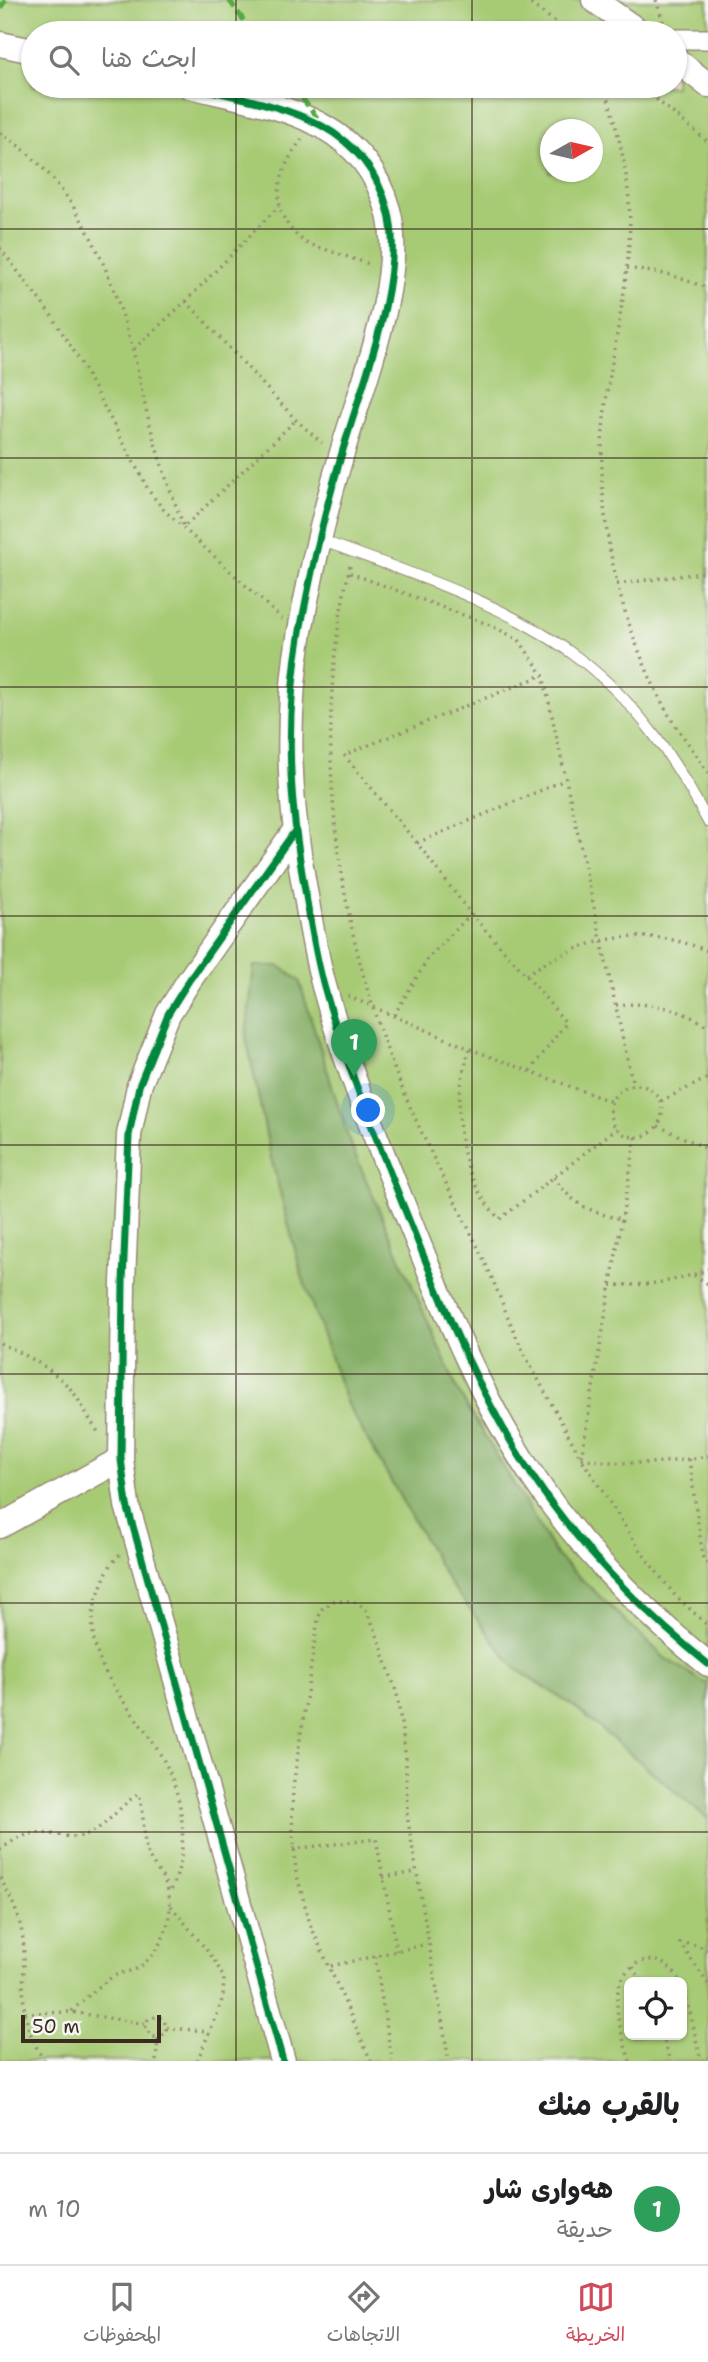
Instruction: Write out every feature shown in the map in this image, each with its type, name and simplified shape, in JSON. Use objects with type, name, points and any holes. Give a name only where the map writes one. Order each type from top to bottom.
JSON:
[{"type":"street","points":[[594,0],[624,21]]},
{"type":"street","points":[[687,39],[708,39]]},
{"type":"street","points":[[0,44],[21,48]]},
{"type":"street","points":[[687,68],[708,85]]},
{"type":"street","points":[[238,98],[295,112],[338,134],[354,149],[374,177],[387,208],[393,236],[388,295],[318,538],[299,636],[290,718],[294,832],[324,986],[374,1131],[454,1332],[484,1396],[535,1480],[584,1546],[636,1602],[708,1664]]},
{"type":"street","points":[[282,2061],[127,1505],[121,1459],[128,1148],[139,1086],[168,1014],[294,832]]},
{"type":"street","points":[[0,1526],[121,1459]]},
{"type":"lane","points":[[318,538],[483,603],[552,639],[578,657],[601,676],[659,740],[687,781],[708,822]]},
{"type":"path","points":[[525,0],[554,21]]},
{"type":"path","points":[[656,0],[663,21]]},
{"type":"path","points":[[608,98],[620,139],[628,184],[630,231],[627,268],[609,372],[602,446],[603,488],[617,584],[632,634],[654,685],[668,714],[708,774]]},
{"type":"path","points":[[655,98],[708,142]]},
{"type":"path","points":[[316,121],[289,156],[284,167],[280,180],[279,206],[290,228],[306,243],[391,271]]},
{"type":"path","points":[[0,133],[44,171],[60,190],[88,231],[106,268],[133,350],[161,467],[184,527]]},
{"type":"path","points":[[133,350],[186,301],[279,206]]},
{"type":"path","points":[[0,248],[63,333],[90,378],[149,491],[164,510],[299,636]]},
{"type":"path","points":[[627,268],[671,275],[708,288]]},
{"type":"path","points":[[186,301],[296,420],[340,459]]},
{"type":"path","points":[[184,527],[296,420]]},
{"type":"path","points":[[354,552],[342,600],[335,652],[331,726],[332,801],[352,921],[372,1006],[404,1094],[484,1260],[524,1353],[581,1458],[645,1557],[674,1594],[708,1626]]},
{"type":"path","points":[[617,584],[708,572]]},
{"type":"path","points":[[350,573],[489,625],[519,640],[543,675],[633,1085]]},
{"type":"path","points":[[530,1071],[566,1023],[471,914],[417,843],[344,755],[543,675]]},
{"type":"path","points":[[417,843],[565,780]]},
{"type":"path","points":[[394,1016],[429,957],[471,914]]},
{"type":"path","points":[[526,975],[568,950],[601,940],[644,936],[667,938],[708,951]]},
{"type":"path","points":[[616,1005],[643,1004],[680,1011],[708,1027]]},
{"type":"path","points":[[372,1006],[470,1049],[612,1102]]},
{"type":"path","points":[[470,1049],[461,1078],[460,1127],[466,1162],[472,1180],[487,1206],[500,1219],[617,1128]]},
{"type":"path","points":[[661,1101],[708,1078]]},
{"type":"path","points":[[633,1085],[650,1088],[661,1101],[661,1118],[652,1132],[636,1137],[627,1135],[617,1128],[611,1117],[612,1102],[618,1092],[633,1085]]},
{"type":"path","points":[[658,1126],[708,1149]]},
{"type":"path","points":[[581,1458],[636,1137]]},
{"type":"path","points":[[554,1177],[576,1204],[596,1214],[622,1219]]},
{"type":"path","points":[[611,1285],[656,1284],[708,1269]]},
{"type":"path","points":[[694,1275],[708,1284]]},
{"type":"path","points":[[0,1343],[34,1360],[62,1379],[96,1429],[121,1459]]},
{"type":"path","points":[[581,1458],[645,1465],[708,1456]]},
{"type":"path","points":[[689,1459],[703,1558],[708,1565]]},
{"type":"path","points":[[139,1549],[119,1556],[108,1570],[94,1612],[95,1639],[102,1668],[162,1758],[176,1791],[183,1848],[181,1863],[169,1895]]},
{"type":"path","points":[[371,2061],[331,1966],[310,1924],[303,1903],[293,1849],[293,1787],[318,1619],[322,1609],[334,1601],[352,1601],[366,1611],[397,1695],[406,1759],[407,1815],[449,2061]]},
{"type":"path","points":[[0,1850],[29,1834],[44,1832],[75,1837],[91,1833],[126,1801],[139,1794],[145,1816],[147,1853],[164,1880],[169,1895],[170,1904],[163,1938],[150,1958],[133,1971],[111,1978],[88,1994],[71,2012]]},
{"type":"path","points":[[293,1849],[376,1839],[397,1951]]},
{"type":"path","points":[[383,1877],[417,1872]]},
{"type":"path","points":[[0,1878],[15,1905],[21,1926],[25,2013],[31,2035],[44,2061]]},
{"type":"path","points":[[170,1904],[222,1972],[223,1996],[197,2061]]},
{"type":"path","points":[[708,1950],[697,1944],[680,1943],[708,1984]]},
{"type":"path","points":[[331,1966],[428,1944]]},
{"type":"path","points":[[375,1956],[392,2061]]},
{"type":"path","points":[[630,2061],[617,2006],[621,1982],[633,1967],[645,1961],[661,1961],[673,1970],[677,1977]]},
{"type":"path","points":[[633,1967],[638,1977]]},
{"type":"path","points":[[687,2007],[701,2061]]},
{"type":"path","points":[[25,2013],[71,2012],[146,2024]]},
{"type":"path","points":[[157,2016],[163,2018],[167,2028],[165,2034],[158,2038],[148,2034],[146,2024],[150,2018],[157,2016]]},
{"type":"path","points":[[167,2028],[209,2031]]},
{"type":"path","points":[[156,2061],[158,2038]]},
{"type":"path","points":[[664,2040],[671,2061]]},
{"type":"green space","points":[[0,0],[708,0],[708,2061],[0,2061]]},
{"type":"green space","points":[[254,966],[279,966],[299,980],[350,1143],[458,1391],[557,1556],[665,1658],[708,1685],[708,1819],[576,1708],[515,1668],[448,1581],[346,1402],[302,1276],[271,1158],[246,1037]]},
{"type":"marked path","points":[[0,8],[6,0]]},
{"type":"marked path","points":[[229,0],[244,21]]},
{"type":"marked path","points":[[302,98],[320,122]]},
{"type":"cycle path","points":[[243,98],[310,120],[336,134],[358,153],[375,178],[388,210],[392,238],[386,301],[369,369],[323,524],[295,665],[290,731],[292,796],[300,862],[324,986],[352,1075],[422,1253],[496,1415],[533,1477],[592,1554],[659,1622],[708,1664]]},
{"type":"cycle path","points":[[283,2061],[127,1505],[121,1459],[123,1282],[129,1135],[139,1086],[168,1014],[294,832]]},
{"type":"place","name":"هەواری شار","points":[[354,1077]]}]
